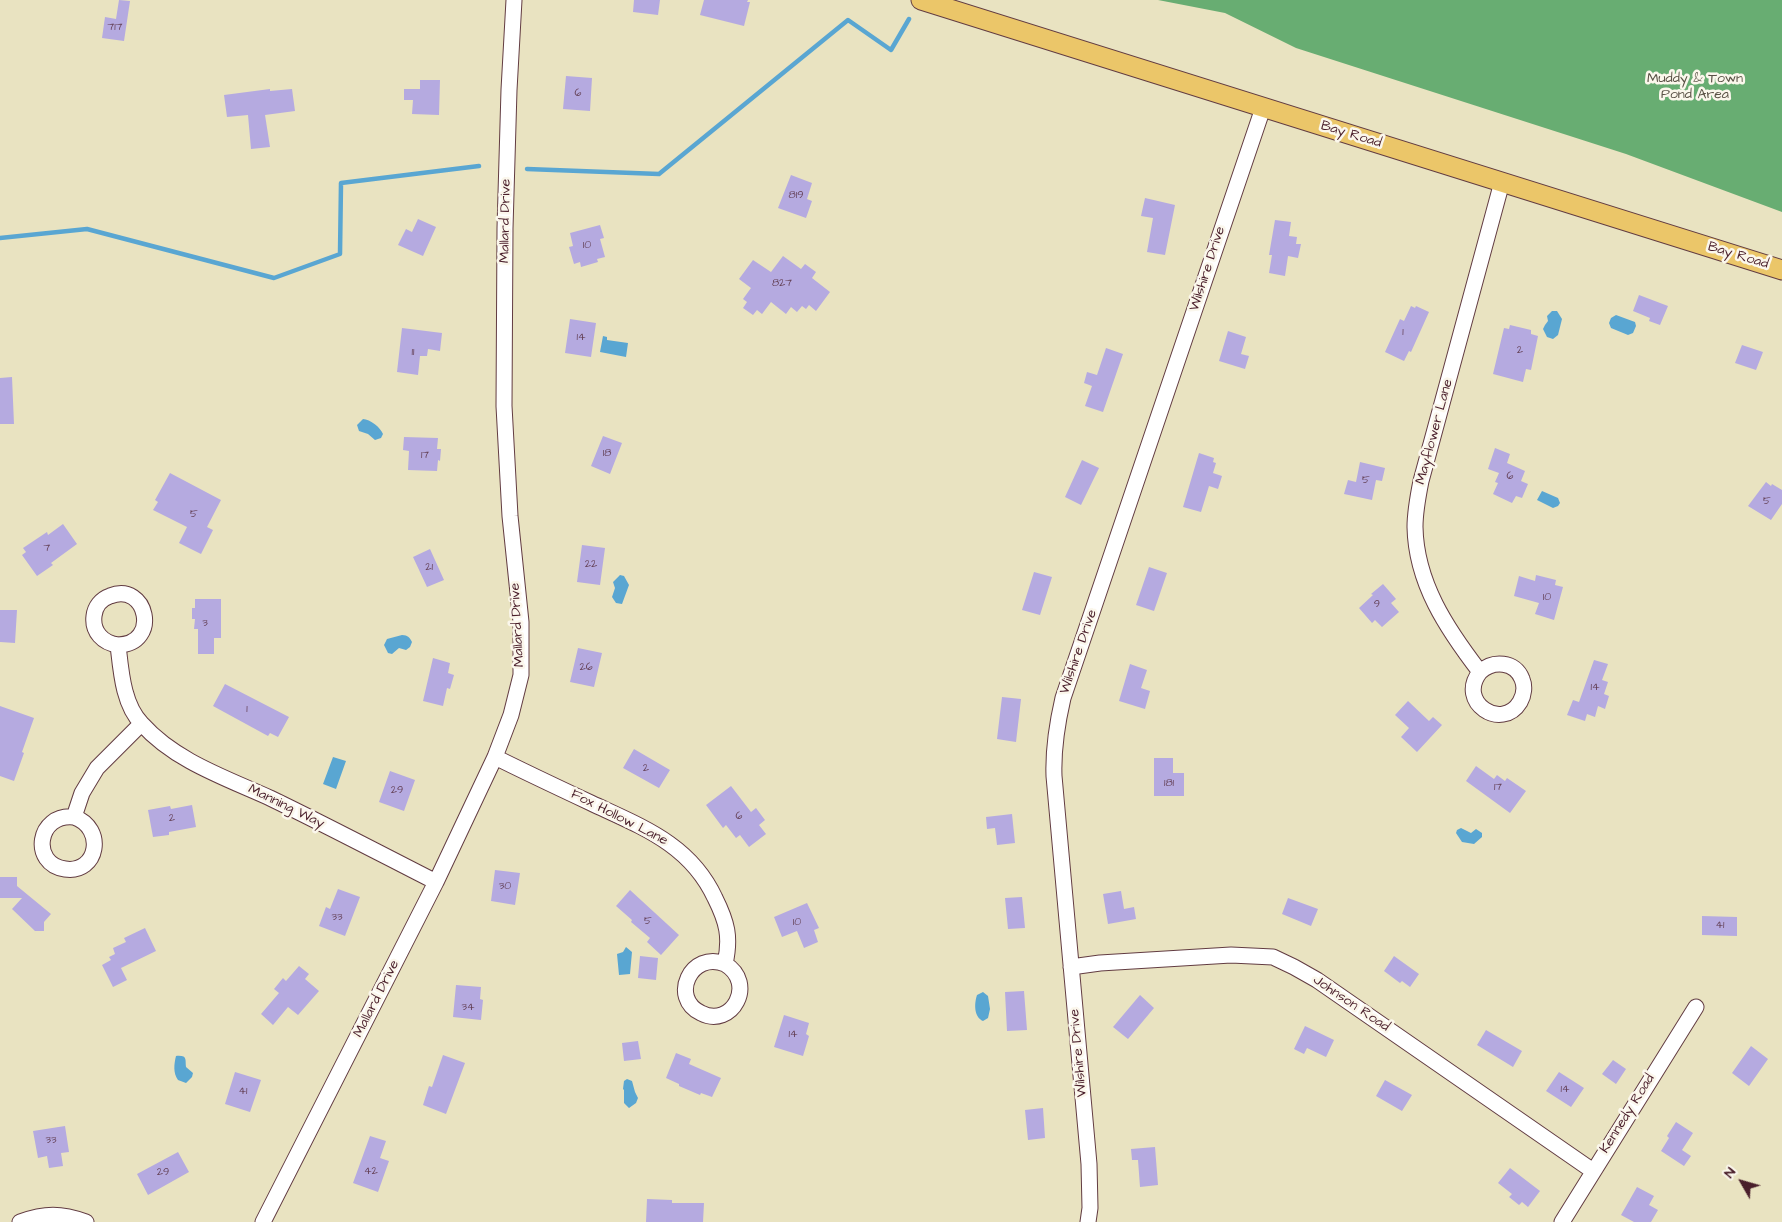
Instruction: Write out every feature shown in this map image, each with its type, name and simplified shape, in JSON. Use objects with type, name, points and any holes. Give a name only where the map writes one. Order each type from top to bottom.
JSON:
[{"type":"main road","name":"Bay Road","points":[[921,0],[1782,270]]},
{"type":"street","name":"Mallard Drive","points":[[263,1222],[436,882],[495,757],[511,715],[520,675],[521,622],[510,516],[504,406],[505,228],[514,0]]},
{"type":"street","name":"Wilshire Drive","points":[[1088,1222],[1090,1208],[1089,1164],[1053,769],[1055,734],[1063,698],[1263,108]]},
{"type":"street","name":"Mayflower Lane","points":[[1480,672],[1457,642],[1436,606],[1420,565],[1415,525],[1421,481],[1502,182]]},
{"type":"street","name":"Manning Way","points":[[118,645],[127,696],[132,709],[141,724],[164,743],[190,761],[271,799],[436,882]]},
{"type":"street","points":[[74,817],[82,793],[97,768],[141,724]]},
{"type":"street","name":"Fox Hollow Lane","points":[[495,757],[641,827],[668,842],[686,857],[706,880],[721,910],[729,937],[725,964]]},
{"type":"street","name":"Johnson Road","points":[[1072,967],[1100,963],[1231,955],[1273,957],[1317,980],[1593,1171]]},
{"type":"street","name":"Kennedy Road","points":[[1562,1222],[1696,1007]]},
{"type":"street","points":[[20,1222],[35,1217],[59,1215],[86,1222]]},
{"type":"green space","name":"Muddy & Town Pond Area","points":[[1158,0],[1782,0],[1782,212],[1626,154],[1296,48],[1225,13]]},
{"type":"water","points":[[1552,311],[1557,311],[1562,319],[1558,335],[1553,339],[1547,337],[1543,329],[1548,321],[1547,316]]},
{"type":"water","points":[[1616,315],[1635,322],[1636,326],[1633,333],[1628,335],[1611,328],[1609,323],[1611,318]]},
{"type":"water","points":[[603,336],[607,337],[607,340],[628,343],[626,357],[600,352]]},
{"type":"water","points":[[363,419],[372,422],[380,429],[383,434],[381,438],[375,440],[368,434],[359,431],[357,425]]},
{"type":"water","points":[[1542,491],[1558,498],[1560,503],[1558,506],[1553,508],[1537,500]]},
{"type":"water","points":[[620,575],[624,576],[629,585],[622,604],[616,603],[612,597],[615,588],[613,582]]},
{"type":"water","points":[[402,635],[407,636],[412,642],[410,647],[406,650],[399,648],[392,654],[388,653],[384,645],[387,639]]},
{"type":"water","points":[[333,757],[346,761],[336,789],[323,784]]},
{"type":"water","points":[[1461,828],[1471,833],[1476,829],[1482,833],[1482,837],[1474,844],[1462,842],[1456,833]]},
{"type":"water","points":[[626,947],[632,952],[630,974],[619,975],[617,954],[623,952]]},
{"type":"water","points":[[983,992],[988,996],[990,1009],[988,1018],[983,1021],[976,1013],[975,1002],[977,995]]},
{"type":"water","points":[[176,1056],[184,1057],[186,1067],[193,1073],[186,1083],[178,1080],[175,1074]]},
{"type":"water","points":[[627,1079],[632,1081],[638,1098],[636,1103],[629,1108],[624,1103],[623,1089],[624,1081]]},
{"type":"building","points":[[119,0],[130,1],[124,41],[102,38],[105,17],[116,19]]},
{"type":"building","points":[[634,0],[660,0],[658,15],[633,12]]},
{"type":"building","points":[[704,0],[748,0],[747,2],[750,2],[744,26],[700,15]]},
{"type":"building","points":[[566,76],[592,78],[590,111],[563,109]]},
{"type":"building","points":[[420,80],[440,80],[439,115],[412,114],[413,100],[404,100],[404,89],[420,89]]},
{"type":"building","points":[[270,89],[270,91],[292,89],[295,111],[265,115],[270,147],[251,149],[248,115],[227,117],[224,95]]},
{"type":"building","points":[[791,175],[812,183],[807,199],[812,201],[806,218],[778,208]]},
{"type":"building","points":[[1145,198],[1175,205],[1165,255],[1147,252],[1153,218],[1141,216]]},
{"type":"building","points":[[418,219],[436,227],[423,256],[398,245],[406,229],[412,232]]},
{"type":"building","points":[[1275,220],[1291,222],[1289,236],[1297,237],[1296,244],[1301,244],[1298,258],[1288,256],[1285,276],[1269,273],[1272,255],[1269,255]]},
{"type":"building","points":[[600,225],[604,238],[600,239],[605,257],[597,259],[598,262],[581,267],[580,262],[574,264],[569,247],[573,246],[570,233]]},
{"type":"building","points":[[783,256],[801,269],[805,264],[816,272],[812,278],[830,292],[816,311],[809,305],[806,309],[802,306],[797,312],[791,307],[786,314],[771,302],[762,314],[757,310],[753,315],[743,308],[747,302],[743,299],[751,288],[739,279],[753,260],[771,272]]},
{"type":"building","points":[[1639,295],[1668,306],[1660,325],[1649,321],[1650,318],[1633,311]]},
{"type":"building","points":[[1411,306],[1415,308],[1416,306],[1429,312],[1411,352],[1409,351],[1404,361],[1385,352],[1400,319],[1404,321]]},
{"type":"building","points":[[570,319],[596,323],[591,357],[565,353]]},
{"type":"building","points":[[1510,325],[1531,330],[1531,334],[1538,336],[1531,370],[1526,369],[1523,382],[1493,374],[1504,328],[1509,329]]},
{"type":"building","points":[[402,328],[442,333],[440,351],[428,349],[427,356],[420,356],[418,375],[397,372]]},
{"type":"building","points":[[1228,331],[1246,337],[1241,354],[1249,356],[1245,369],[1219,361]]},
{"type":"building","points":[[1742,345],[1763,352],[1756,370],[1735,363]]},
{"type":"building","points":[[1106,348],[1123,354],[1103,412],[1085,406],[1092,386],[1084,383],[1087,372],[1097,375]]},
{"type":"building","points":[[12,377],[14,424],[0,424],[0,378]]},
{"type":"building","points":[[603,436],[622,443],[610,474],[591,466]]},
{"type":"building","points":[[404,437],[438,438],[437,449],[441,449],[437,471],[408,470],[409,451],[403,450]]},
{"type":"building","points":[[1495,448],[1510,454],[1507,463],[1525,471],[1521,481],[1528,484],[1522,498],[1516,496],[1512,503],[1493,494],[1498,483],[1495,482],[1499,473],[1488,469]]},
{"type":"building","points":[[1199,453],[1214,458],[1213,462],[1216,463],[1213,473],[1222,476],[1218,489],[1209,486],[1201,512],[1183,507]]},
{"type":"building","points":[[1082,460],[1099,468],[1081,505],[1065,497]]},
{"type":"building","points":[[1360,462],[1385,468],[1382,481],[1376,480],[1372,500],[1344,494],[1348,480],[1356,482]]},
{"type":"building","points":[[170,473],[221,500],[207,527],[213,530],[201,554],[179,543],[187,527],[153,510],[158,502],[155,500]]},
{"type":"building","points":[[1766,482],[1782,490],[1782,504],[1771,520],[1748,506]]},
{"type":"building","points":[[63,524],[77,544],[37,576],[22,555],[26,552],[23,548],[47,532],[48,535]]},
{"type":"building","points":[[582,545],[605,548],[600,585],[577,582]]},
{"type":"building","points":[[430,549],[444,580],[427,587],[413,557]]},
{"type":"building","points":[[1149,567],[1167,573],[1154,611],[1136,605]]},
{"type":"building","points":[[1034,572],[1052,577],[1040,615],[1022,610]]},
{"type":"building","points":[[1536,575],[1556,580],[1555,585],[1563,587],[1554,620],[1535,614],[1539,603],[1514,596],[1519,576],[1535,581]]},
{"type":"building","points":[[1383,584],[1396,599],[1391,603],[1399,612],[1382,627],[1375,620],[1372,623],[1359,608]]},
{"type":"building","points":[[195,599],[221,599],[221,638],[214,638],[214,654],[198,654],[198,629],[194,629],[195,619],[192,619],[192,608],[195,608]]},
{"type":"building","points":[[0,610],[17,610],[15,643],[0,642]]},
{"type":"building","points":[[578,648],[602,653],[594,687],[570,682]]},
{"type":"building","points":[[433,658],[450,663],[448,673],[454,675],[450,689],[447,688],[443,706],[423,701]]},
{"type":"building","points":[[1594,660],[1608,664],[1602,680],[1608,682],[1604,694],[1609,696],[1605,709],[1598,706],[1595,717],[1587,714],[1585,721],[1567,715],[1573,700],[1579,702]]},
{"type":"building","points":[[1130,664],[1147,670],[1141,688],[1150,691],[1145,709],[1119,701]]},
{"type":"building","points":[[225,684],[289,717],[278,737],[270,733],[268,736],[213,706]]},
{"type":"building","points":[[1002,697],[1021,699],[1016,742],[997,739]]},
{"type":"building","points":[[1408,701],[1429,721],[1433,717],[1442,725],[1417,752],[1401,737],[1409,728],[1395,715]]},
{"type":"building","points":[[0,706],[34,718],[14,781],[0,776]]},
{"type":"building","points":[[634,749],[670,770],[659,788],[623,768]]},
{"type":"building","points":[[1154,758],[1173,758],[1173,773],[1184,773],[1184,796],[1154,796]]},
{"type":"building","points":[[1476,766],[1494,779],[1497,775],[1505,781],[1507,778],[1526,791],[1510,813],[1466,781]]},
{"type":"building","points":[[390,771],[415,780],[404,811],[379,802]]},
{"type":"building","points":[[731,786],[751,812],[756,808],[765,820],[759,825],[766,834],[749,847],[740,835],[736,838],[726,825],[723,828],[706,805]]},
{"type":"building","points":[[192,805],[196,827],[169,832],[169,835],[153,837],[148,810],[170,806],[171,809]]},
{"type":"building","points":[[1012,814],[1015,843],[997,845],[995,828],[987,829],[986,817]]},
{"type":"building","points":[[495,870],[520,873],[515,905],[491,901]]},
{"type":"building","points":[[0,877],[17,877],[17,886],[51,914],[44,922],[44,931],[35,931],[12,909],[22,898],[0,898]]},
{"type":"building","points":[[338,889],[360,897],[345,936],[319,926],[326,907],[330,909]]},
{"type":"building","points":[[630,890],[679,935],[661,955],[647,942],[650,938],[616,906]]},
{"type":"building","points":[[1121,891],[1124,909],[1134,907],[1136,919],[1108,924],[1103,894]]},
{"type":"building","points":[[1022,897],[1025,928],[1008,929],[1005,898]]},
{"type":"building","points":[[1288,898],[1318,909],[1311,926],[1282,914]]},
{"type":"building","points":[[807,903],[819,928],[814,930],[818,942],[804,948],[797,931],[782,937],[774,917]]},
{"type":"building","points":[[1702,916],[1737,917],[1737,936],[1702,935]]},
{"type":"building","points":[[145,928],[156,951],[121,968],[127,980],[113,987],[102,965],[111,960],[109,957],[115,954],[113,948],[126,942],[124,938]]},
{"type":"building","points":[[640,956],[658,958],[656,980],[638,978]]},
{"type":"building","points":[[1394,956],[1419,974],[1410,987],[1402,981],[1400,983],[1384,971]]},
{"type":"building","points":[[299,966],[309,974],[305,979],[319,991],[298,1015],[288,1007],[273,1025],[261,1014],[279,993],[274,989],[283,978],[286,981]]},
{"type":"building","points":[[456,985],[481,987],[480,999],[483,1000],[481,1020],[453,1017]]},
{"type":"building","points":[[1024,991],[1027,1030],[1007,1031],[1005,992]]},
{"type":"building","points":[[1140,995],[1154,1008],[1128,1039],[1113,1027]]},
{"type":"building","points":[[784,1015],[809,1023],[806,1034],[809,1036],[803,1056],[774,1047]]},
{"type":"building","points":[[1305,1026],[1334,1040],[1326,1057],[1307,1048],[1304,1054],[1294,1049]]},
{"type":"building","points":[[1486,1030],[1522,1051],[1513,1067],[1477,1045]]},
{"type":"building","points":[[638,1041],[641,1059],[624,1061],[622,1043]]},
{"type":"building","points":[[1751,1046],[1768,1059],[1749,1086],[1732,1073]]},
{"type":"building","points":[[676,1053],[691,1059],[689,1064],[721,1078],[712,1097],[701,1093],[700,1095],[666,1078]]},
{"type":"building","points":[[443,1055],[465,1063],[446,1114],[423,1105],[429,1086],[432,1087]]},
{"type":"building","points":[[1613,1060],[1626,1069],[1616,1084],[1602,1074]]},
{"type":"building","points":[[235,1072],[261,1080],[250,1112],[225,1104]]},
{"type":"building","points":[[1559,1072],[1584,1088],[1571,1107],[1546,1091]]},
{"type":"building","points":[[1385,1080],[1412,1095],[1402,1111],[1376,1096]]},
{"type":"building","points":[[1043,1108],[1045,1138],[1028,1140],[1025,1110]]},
{"type":"building","points":[[1676,1122],[1693,1133],[1682,1150],[1691,1156],[1684,1166],[1661,1151],[1669,1138],[1667,1136]]},
{"type":"building","points":[[65,1126],[69,1152],[61,1153],[63,1166],[49,1168],[47,1156],[38,1158],[33,1131]]},
{"type":"building","points":[[370,1136],[386,1141],[380,1158],[389,1161],[378,1192],[353,1183]]},
{"type":"building","points":[[1155,1147],[1158,1185],[1140,1187],[1138,1160],[1132,1160],[1131,1149]]},
{"type":"building","points":[[178,1152],[189,1172],[148,1195],[137,1174]]},
{"type":"building","points":[[1510,1168],[1540,1191],[1528,1207],[1522,1202],[1519,1205],[1509,1197],[1512,1194],[1498,1183]]},
{"type":"building","points":[[1637,1187],[1654,1196],[1649,1205],[1658,1210],[1651,1222],[1634,1222],[1621,1215]]},
{"type":"building","points":[[647,1199],[672,1200],[672,1203],[704,1203],[703,1222],[646,1222]]},
{"type":"waterway","points":[[527,169],[659,174],[848,20],[891,50],[909,19]]},
{"type":"waterway","points":[[0,238],[87,229],[274,278],[340,254],[341,183],[479,166]]}]
